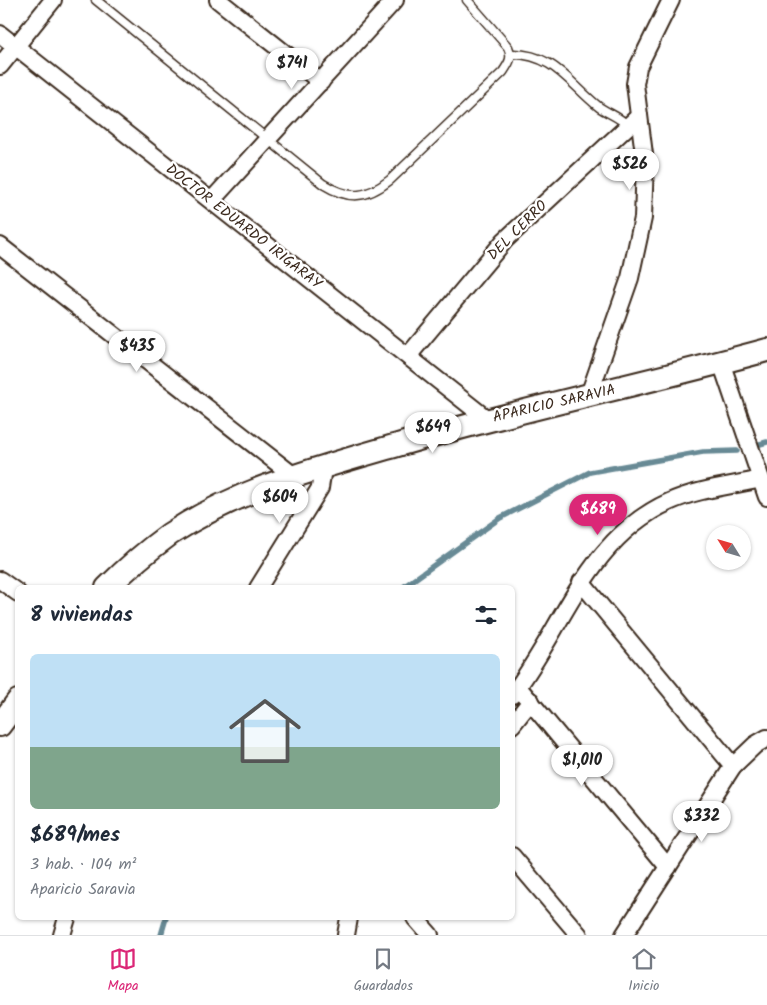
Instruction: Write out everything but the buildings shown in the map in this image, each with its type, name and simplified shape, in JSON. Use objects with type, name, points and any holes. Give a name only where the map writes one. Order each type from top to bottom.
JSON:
[{"type":"street","points":[[0,66],[53,0]]},
{"type":"street","points":[[218,0],[321,82]]},
{"type":"street","points":[[212,200],[395,0]]},
{"type":"street","points":[[589,395],[627,286],[644,218],[645,162],[633,121],[638,67],[672,0]]},
{"type":"street","name":"DOCTOR EDUARDO IRIGARAY","points":[[0,34],[487,419]]},
{"type":"street","name":"DEL CERRO","points":[[408,356],[505,240],[633,121]]},
{"type":"street","points":[[0,246],[294,476]]},
{"type":"street","name":"APARICIO SARAVIA","points":[[110,585],[170,535],[194,520],[248,493],[294,476],[487,419],[767,350]]},
{"type":"street","points":[[721,362],[767,496]]},
{"type":"street","points":[[260,585],[320,488],[322,468]]},
{"type":"street","points":[[668,866],[531,701],[516,691],[581,582],[609,547],[650,513],[686,496],[761,480]]},
{"type":"street","points":[[0,580],[15,591]]},
{"type":"street","points":[[581,582],[733,766]]},
{"type":"street","points":[[515,721],[531,701]]},
{"type":"street","points":[[0,725],[15,705]]},
{"type":"street","points":[[624,935],[733,766],[755,745],[767,738]]},
{"type":"street","points":[[515,860],[579,935]]},
{"type":"street","points":[[62,935],[66,920]]},
{"type":"street","points":[[346,935],[350,920]]},
{"type":"street","points":[[417,920],[430,935]]},
{"type":"lane","points":[[96,0],[332,190],[356,196],[369,194],[390,180],[503,72],[510,62],[511,54],[502,38],[467,0]]},
{"type":"lane","points":[[511,54],[528,54],[538,57],[550,64],[600,108],[621,118],[633,121]]},
{"type":"waterway","points":[[760,444],[767,442]]},
{"type":"waterway","points":[[406,585],[500,518],[590,472],[703,452],[737,451]]},
{"type":"waterway","points":[[161,935],[165,920]]}]
